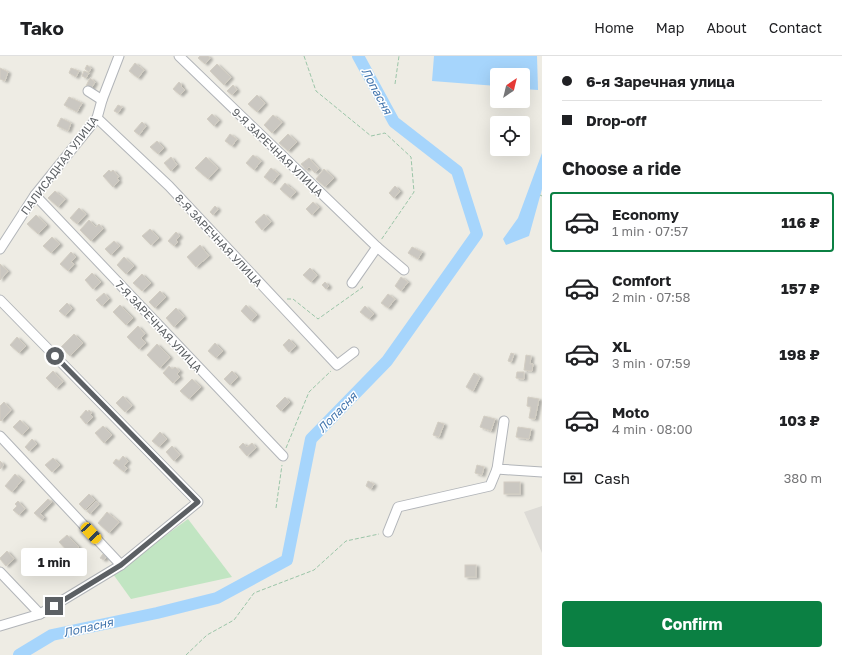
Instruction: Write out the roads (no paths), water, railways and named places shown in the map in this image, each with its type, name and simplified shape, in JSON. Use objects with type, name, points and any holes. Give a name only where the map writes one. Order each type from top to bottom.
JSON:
[{"type":"street","name":"ПАЛИСАДНАЯ УЛИЦА","points":[[0,249],[35,195],[97,118],[102,100],[120,56]]},
{"type":"street","name":"9-Я ЗАРЕЧНАЯ УЛИЦА","points":[[179,56],[377,247],[404,270]]},
{"type":"street","points":[[88,91],[102,100]]},
{"type":"street","name":"8-Я ЗАРЕЧНАЯ УЛИЦА","points":[[97,118],[169,186],[337,365],[354,352]]},
{"type":"street","name":"7-Я ЗАРЕЧНАЯ УЛИЦА","points":[[35,195],[283,456]]},
{"type":"street","points":[[354,280],[377,247]]},
{"type":"street","points":[[0,300],[198,502],[121,565],[40,614],[0,626]]},
{"type":"street","points":[[388,532],[398,507],[490,486],[497,469],[504,421]]},
{"type":"street","points":[[0,436],[83,518],[121,565]]},
{"type":"street","points":[[497,469],[542,472]]},
{"type":"street","points":[[0,572],[40,614]]},
{"type":"water","points":[[434,56],[537,56],[538,90],[530,89],[530,68],[490,68],[490,85],[432,81]]},
{"type":"water","points":[[542,153],[542,189],[529,236],[506,245],[503,239],[518,218]]},
{"type":"waterway","name":"Лопасня","points":[[19,655],[52,635],[157,613],[217,598],[287,560],[311,439],[387,361],[477,234],[457,171],[394,122],[358,56]]}]
